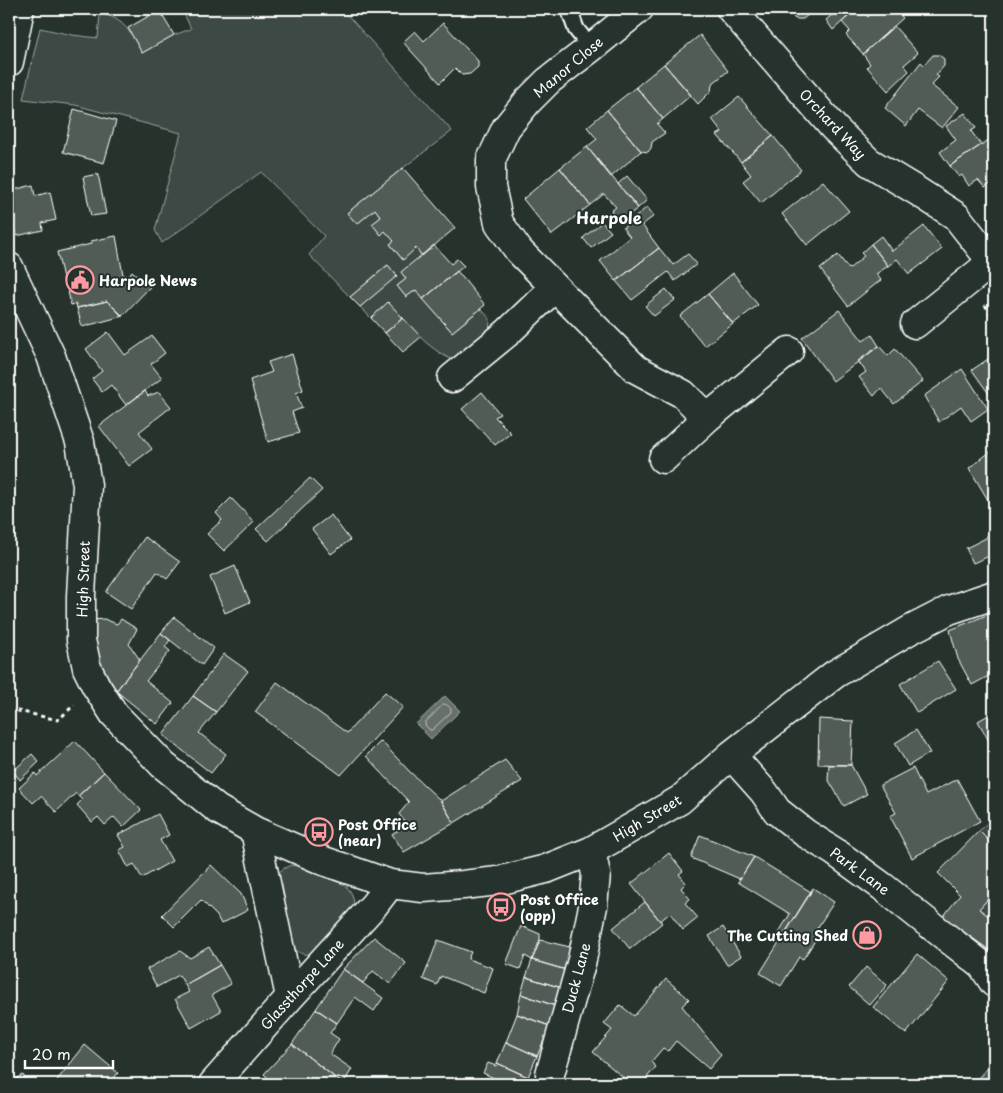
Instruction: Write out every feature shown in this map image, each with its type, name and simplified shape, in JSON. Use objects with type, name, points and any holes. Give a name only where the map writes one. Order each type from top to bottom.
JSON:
[{"type":"street","points":[[9,62],[20,9]]},
{"type":"street","name":"Manor Close","points":[[639,9],[548,81],[528,101],[506,128],[491,160],[491,187],[499,223],[519,251],[636,370],[683,394],[707,418]]},
{"type":"street","name":"Orchard Way","points":[[731,9],[834,128],[868,162],[956,216],[993,263],[915,324]]},
{"type":"street","name":"High Street","points":[[9,267],[51,356],[80,442],[87,485],[81,596],[81,640],[87,668],[96,686],[114,714],[163,765],[217,809],[255,831],[324,861],[390,884],[423,888],[498,881],[546,869],[592,851],[680,800],[731,755],[835,674],[910,630],[949,610],[994,595]]},
{"type":"street","points":[[452,378],[507,333],[554,288]]},
{"type":"street","points":[[663,459],[707,418],[789,351]]},
{"type":"street","name":"Park Lane","points":[[731,755],[764,792],[777,811],[805,833],[883,887],[924,919],[982,966],[994,983]]},
{"type":"street","points":[[255,831],[290,997]]},
{"type":"street","name":"Duck Lane","points":[[550,1074],[582,960],[593,906],[596,874],[592,851]]},
{"type":"street","name":"Glassthorpe Lane","points":[[214,1084],[374,905],[390,884]]},
{"type":"lane","points":[[569,9],[576,29],[591,48]]},
{"type":"path","points":[[9,709],[58,720],[96,686]]},
{"type":"shaded area","points":[[182,9],[342,9],[452,131],[347,213],[357,224],[375,209],[381,217],[372,224],[381,234],[385,231],[394,241],[390,244],[402,259],[416,248],[422,256],[406,279],[397,286],[406,297],[416,290],[452,332],[481,309],[490,319],[489,335],[453,360],[426,342],[388,303],[371,318],[360,307],[397,275],[387,265],[350,297],[309,255],[324,236],[261,172],[162,243],[155,230],[181,133],[75,105],[23,99],[40,28],[98,38],[100,13],[115,19],[126,27],[142,53],[174,35],[191,29]]},
{"type":"shaded area","points":[[994,816],[994,846],[979,831]]},
{"type":"shaded area","points":[[291,865],[301,867],[343,884],[351,892],[354,901],[353,909],[311,954],[298,952],[290,941],[278,873]]},
{"type":"shaded area","points":[[994,892],[994,920],[979,909]]},
{"type":"water","points":[[445,696],[460,711],[431,739],[416,724]]},
{"type":"building","points":[[79,9],[113,9],[111,16]]},
{"type":"building","points":[[787,9],[809,9],[808,15],[803,19],[795,19]]},
{"type":"building","points":[[839,9],[852,9],[854,11],[833,30],[826,20]]},
{"type":"building","points":[[857,9],[861,9],[868,17],[876,9],[895,9],[903,18],[863,54],[846,35],[850,31],[842,22]]},
{"type":"building","points":[[159,10],[174,35],[142,53],[128,28]]},
{"type":"building","points":[[443,23],[478,61],[478,67],[470,74],[462,75],[455,68],[440,83],[403,42],[415,31],[424,41]]},
{"type":"building","points":[[894,26],[918,53],[904,65],[909,71],[888,91],[867,67],[870,64],[863,54]]},
{"type":"building","points":[[700,35],[728,71],[712,84],[711,91],[698,104],[664,64]]},
{"type":"building","points":[[933,55],[939,55],[944,59],[944,66],[936,75],[939,77],[931,85],[959,107],[942,128],[918,110],[906,126],[885,108],[921,62],[924,65]]},
{"type":"building","points":[[664,64],[691,95],[663,119],[636,87]]},
{"type":"building","points":[[636,87],[663,119],[657,124],[665,133],[652,142],[648,152],[641,151],[607,110]]},
{"type":"building","points":[[739,97],[773,136],[741,162],[717,135],[722,132],[712,119]]},
{"type":"building","points":[[74,109],[116,121],[104,163],[63,152]]},
{"type":"building","points":[[607,110],[641,151],[611,177],[587,147],[597,139],[587,127]]},
{"type":"building","points":[[965,113],[976,128],[971,131],[981,145],[950,166],[940,152],[956,140],[946,126]]},
{"type":"building","points":[[773,136],[801,170],[761,203],[743,181],[751,175],[741,162]]},
{"type":"building","points":[[993,137],[994,181],[985,188],[978,180],[969,186],[962,175],[959,177],[950,166]]},
{"type":"building","points":[[587,147],[638,208],[620,222],[611,211],[616,207],[604,194],[590,205],[560,168]]},
{"type":"building","points":[[403,168],[455,228],[422,256],[416,248],[403,260],[390,244],[394,241],[385,231],[381,235],[372,224],[381,217],[375,209],[357,224],[347,213]]},
{"type":"building","points":[[560,168],[590,205],[552,235],[523,199]]},
{"type":"building","points":[[98,174],[106,214],[91,216],[83,177]]},
{"type":"building","points":[[627,176],[647,200],[638,208],[618,184]]},
{"type":"building","points":[[823,181],[849,211],[807,245],[782,214]]},
{"type":"building","points":[[33,185],[35,196],[50,192],[56,220],[42,223],[43,230],[16,236],[9,207],[9,191]]},
{"type":"building","points":[[647,207],[654,216],[642,225],[659,248],[616,281],[600,261],[630,237],[623,228]]},
{"type":"building","points":[[602,222],[611,232],[591,248],[583,238]]},
{"type":"building","points":[[924,226],[942,249],[909,274],[897,259],[888,266],[871,244],[881,236],[892,251]]},
{"type":"building","points":[[116,236],[123,275],[127,278],[132,271],[150,287],[122,316],[107,301],[77,308],[76,304],[71,305],[57,252],[91,244],[91,241]]},
{"type":"building","points":[[871,244],[888,266],[876,274],[881,280],[848,306],[820,269],[838,255],[849,269],[864,256],[861,253]]},
{"type":"building","points":[[434,245],[451,264],[457,259],[464,266],[423,299],[416,290],[406,297],[397,286],[406,279],[401,272]]},
{"type":"building","points":[[659,248],[673,265],[688,254],[697,264],[675,281],[668,272],[632,300],[616,281]]},
{"type":"building","points":[[388,265],[397,276],[360,307],[350,297]]},
{"type":"building","points":[[457,271],[485,305],[452,332],[423,299]]},
{"type":"building","points":[[733,273],[758,305],[733,324],[708,294]]},
{"type":"building","points":[[666,289],[675,300],[654,316],[645,306]]},
{"type":"building","points":[[708,294],[733,324],[705,346],[680,316]]},
{"type":"building","points":[[107,301],[123,316],[82,327],[77,308]]},
{"type":"building","points":[[388,302],[403,318],[385,333],[371,318]]},
{"type":"building","points":[[839,310],[863,341],[872,335],[879,346],[833,381],[802,338]]},
{"type":"building","points":[[403,318],[421,337],[403,352],[385,333]]},
{"type":"building","points":[[108,332],[125,355],[152,336],[165,353],[151,364],[162,378],[126,405],[111,385],[102,392],[92,379],[102,371],[86,349]]},
{"type":"building","points":[[879,346],[888,356],[895,349],[923,381],[894,404],[881,388],[874,396],[859,377],[866,372],[858,361]]},
{"type":"building","points":[[292,354],[303,390],[296,393],[302,408],[292,412],[299,433],[268,442],[250,380],[272,372],[268,362]]},
{"type":"building","points":[[994,355],[994,396],[992,398],[972,370]]},
{"type":"building","points":[[962,369],[988,409],[971,421],[961,406],[939,422],[924,396]]},
{"type":"building","points":[[145,391],[148,396],[159,392],[171,407],[139,432],[152,449],[129,466],[99,426]]},
{"type":"building","points":[[482,392],[500,414],[495,417],[511,433],[495,445],[462,409]]},
{"type":"building","points":[[994,449],[994,510],[969,468]]},
{"type":"building","points":[[310,478],[322,490],[268,541],[256,529]]},
{"type":"building","points":[[231,498],[254,522],[224,551],[207,534],[222,520],[216,513]]},
{"type":"building","points":[[331,515],[350,540],[331,554],[312,529]]},
{"type":"building","points":[[994,523],[994,554],[973,563],[966,548],[986,538]]},
{"type":"building","points":[[145,537],[180,562],[167,579],[157,572],[131,609],[106,592]]},
{"type":"building","points":[[235,566],[250,602],[225,613],[210,577]]},
{"type":"building","points":[[994,612],[994,673],[972,685],[958,659],[950,630]]},
{"type":"building","points":[[174,617],[214,648],[202,665],[161,633]]},
{"type":"building","points":[[104,619],[117,624],[121,619],[137,629],[129,644],[140,660],[116,691],[95,654],[93,620]]},
{"type":"building","points":[[161,633],[170,640],[165,647],[170,651],[146,681],[173,703],[157,724],[116,691]]},
{"type":"building","points":[[224,654],[248,671],[216,712],[193,696]]},
{"type":"building","points":[[938,661],[956,689],[917,713],[900,684]]},
{"type":"building","points":[[277,682],[347,733],[385,692],[403,707],[341,775],[255,712]]},
{"type":"building","points":[[193,696],[216,712],[199,733],[226,754],[211,773],[163,735]]},
{"type":"building","points":[[994,712],[994,740],[990,743],[978,721]]},
{"type":"building","points":[[819,719],[853,721],[851,765],[818,764]]},
{"type":"building","points":[[916,730],[930,753],[908,766],[895,743]]},
{"type":"building","points":[[75,741],[104,772],[78,796],[76,793],[56,812],[41,796],[33,803],[19,788],[35,773],[37,776]]},
{"type":"building","points":[[381,741],[440,800],[454,823],[404,852],[392,834],[407,825],[399,814],[409,802],[366,756]]},
{"type":"building","points":[[32,754],[39,762],[20,780],[13,771]]},
{"type":"building","points":[[505,760],[522,781],[454,823],[441,801]]},
{"type":"building","points":[[829,765],[851,765],[867,794],[844,806],[828,779]]},
{"type":"building","points":[[913,768],[926,795],[957,779],[980,821],[912,858],[890,816],[896,813],[880,785]]},
{"type":"building","points":[[104,772],[141,810],[123,827],[114,817],[105,825],[98,817],[92,822],[77,805],[82,800],[78,796]]},
{"type":"building","points":[[158,814],[169,835],[160,840],[172,861],[142,878],[134,864],[128,867],[119,850],[125,847],[118,835]]},
{"type":"building","points":[[316,823],[329,828],[326,838],[311,833]]},
{"type":"building","points":[[9,829],[15,834],[9,841]]},
{"type":"building","points":[[979,831],[994,846],[994,892],[979,909],[994,920],[994,949],[992,952],[943,917],[960,895],[938,873]]},
{"type":"building","points":[[700,835],[754,857],[740,879],[691,858]]},
{"type":"building","points":[[669,853],[683,871],[679,874],[686,883],[681,888],[690,899],[685,903],[698,918],[683,930],[670,913],[660,921],[631,884]]},
{"type":"building","points":[[754,857],[811,892],[781,940],[776,937],[790,914],[738,882]]},
{"type":"building","points":[[211,865],[241,894],[248,910],[221,924],[217,916],[201,900],[174,927],[162,915]]},
{"type":"building","points":[[813,888],[834,902],[816,930],[820,933],[803,959],[799,957],[781,986],[760,973]]},
{"type":"building","points":[[645,902],[662,923],[630,949],[613,928]]},
{"type":"building","points":[[868,924],[880,932],[872,944],[860,937]]},
{"type":"building","points":[[521,926],[540,934],[540,940],[532,960],[525,956],[520,969],[506,964]]},
{"type":"building","points":[[723,927],[741,956],[727,965],[709,936]]},
{"type":"building","points":[[374,937],[406,963],[390,984],[373,971],[363,983],[343,969]]},
{"type":"building","points":[[438,940],[471,952],[468,959],[493,968],[484,993],[441,976],[437,985],[423,979]]},
{"type":"building","points":[[540,940],[570,947],[566,970],[532,960]]},
{"type":"building","points":[[209,947],[220,965],[185,985],[179,975],[157,987],[147,969],[180,951],[190,958]]},
{"type":"building","points":[[917,954],[949,981],[906,1034],[873,1007]]},
{"type":"building","points":[[532,960],[566,970],[562,988],[526,977]]},
{"type":"building","points":[[220,965],[231,984],[212,995],[221,1011],[191,1028],[175,999],[189,992],[185,985]]},
{"type":"building","points":[[866,967],[887,985],[870,1005],[849,987]]},
{"type":"building","points":[[343,969],[383,998],[374,1011],[355,997],[337,1023],[316,1009]]},
{"type":"building","points":[[526,977],[562,988],[558,1007],[521,994]]},
{"type":"building","points":[[666,979],[689,999],[682,1006],[721,1055],[709,1069],[676,1041],[668,1051],[663,1048],[651,1062],[656,1067],[641,1084],[631,1084],[593,1052],[612,1030],[604,1024],[620,1005],[634,1016]]},
{"type":"building","points":[[521,994],[558,1007],[552,1027],[517,1014]]},
{"type":"building","points":[[316,1009],[337,1023],[330,1033],[339,1039],[330,1054],[352,1069],[343,1084],[292,1044]]},
{"type":"building","points":[[517,1014],[550,1026],[537,1056],[506,1042]]},
{"type":"building","points":[[506,1042],[537,1056],[528,1077],[497,1063]]},
{"type":"building","points":[[292,1044],[343,1084],[329,1084],[326,1081],[323,1084],[302,1084],[298,1081],[295,1084],[274,1084],[264,1074]]},
{"type":"building","points":[[85,1045],[118,1073],[109,1084],[54,1084]]},
{"type":"building","points":[[994,1060],[994,1084],[973,1084]]},
{"type":"building","points":[[488,1063],[496,1066],[497,1063],[528,1077],[525,1084],[507,1084],[483,1073]]},
{"type":"building","points":[[23,1075],[28,1084],[9,1084],[9,1083]]},
{"type":"building","points":[[141,1079],[145,1084],[134,1084]]},
{"type":"place","name":"Harpole News","points":[[80,280]]},
{"type":"place","name":"Post Office (near)","points":[[319,832]]},
{"type":"place","name":"Post Office (opp)","points":[[501,907]]},
{"type":"place","name":"The Cutting Shed","points":[[867,935]]},
{"type":"district","name":"Harpole","points":[[609,217]]}]
